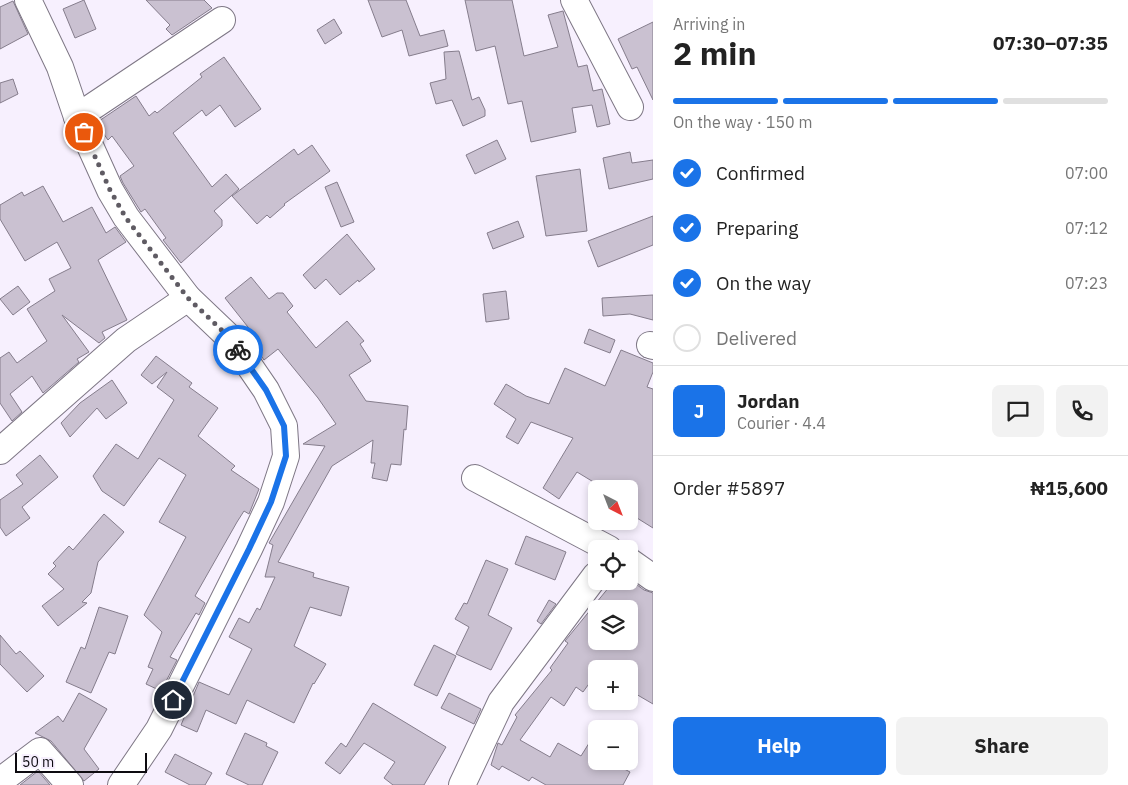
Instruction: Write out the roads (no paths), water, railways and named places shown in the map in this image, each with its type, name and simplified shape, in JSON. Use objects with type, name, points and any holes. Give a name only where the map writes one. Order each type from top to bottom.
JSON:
[{"type":"street","points":[[28,0],[60,67],[77,117],[110,190],[126,218],[188,298],[231,339],[266,390],[284,426],[286,456],[271,502],[159,729],[121,785]]},
{"type":"street","points":[[574,0],[630,107]]},
{"type":"street","points":[[77,117],[222,20]]},
{"type":"street","points":[[0,451],[126,340],[188,298]]},
{"type":"street","points":[[475,478],[592,540]]},
{"type":"street","points":[[638,568],[653,578]]},
{"type":"street","points":[[462,785],[501,702],[588,586]]},
{"type":"street","points":[[0,781],[40,751],[70,785]]}]
